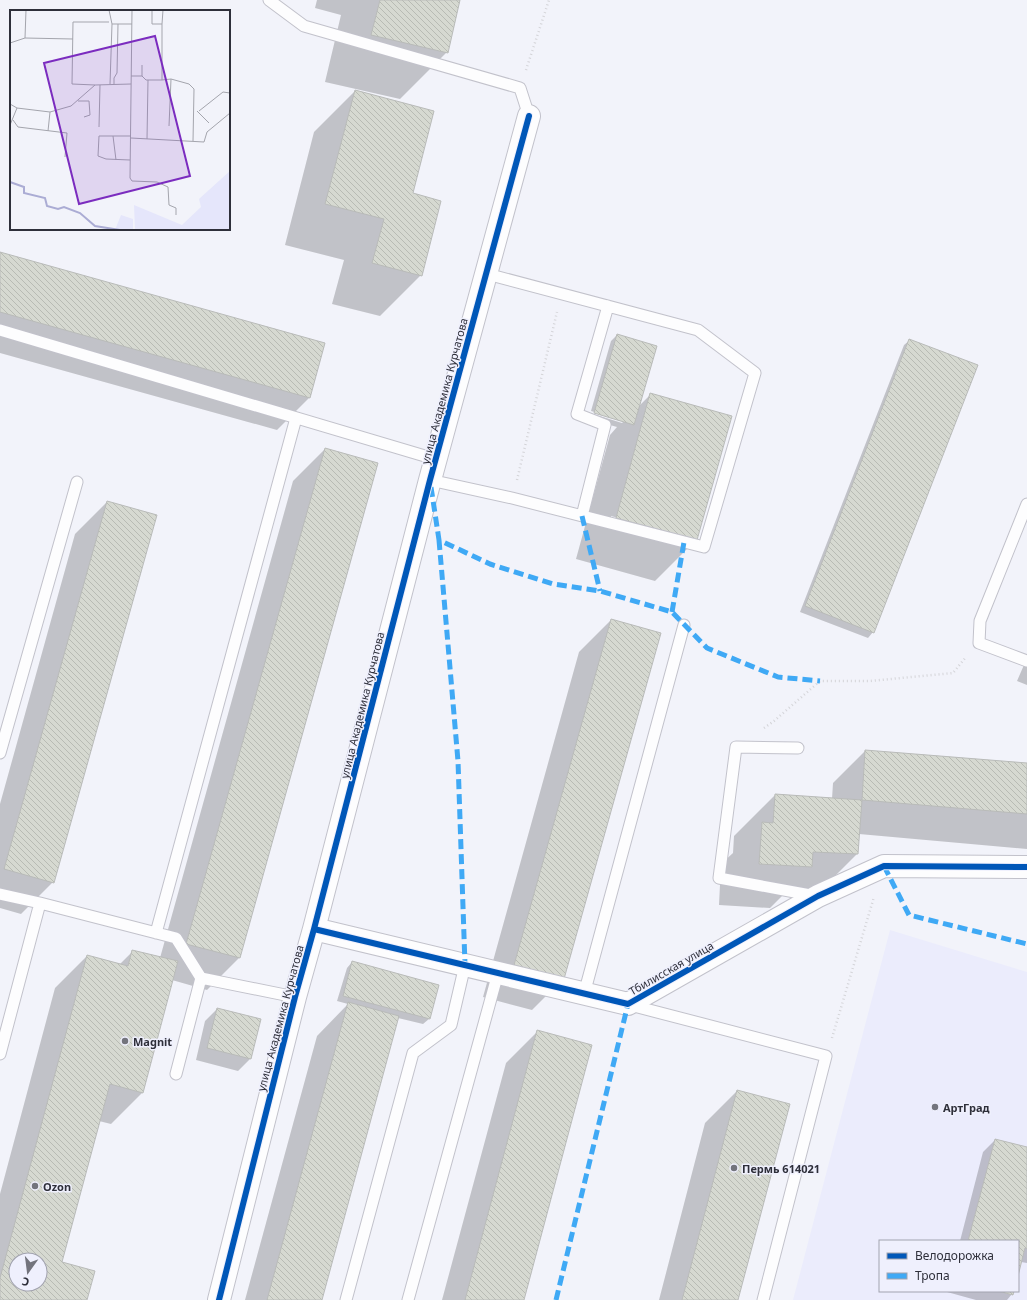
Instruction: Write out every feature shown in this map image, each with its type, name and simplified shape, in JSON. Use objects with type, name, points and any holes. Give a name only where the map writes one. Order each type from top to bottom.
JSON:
[{"type":"street","name":"улица Академика Курчатова","points":[[219,1300],[295,997],[314,929],[435,459],[487,274],[529,116]]},
{"type":"street","name":"Тбилисская улица","points":[[314,929],[628,1004],[818,896],[884,866],[1027,867]]},
{"type":"lane","points":[[269,0],[304,26],[520,88],[529,116]]},
{"type":"lane","points":[[430,480],[512,498],[704,547],[756,373],[698,330],[487,274]]},
{"type":"lane","points":[[582,516],[604,425],[577,414],[608,306]]},
{"type":"lane","points":[[0,330],[435,459]]},
{"type":"lane","points":[[156,933],[296,418]]},
{"type":"lane","points":[[0,753],[78,482]]},
{"type":"lane","points":[[1027,504],[980,621],[979,643],[1027,661]]},
{"type":"lane","points":[[584,994],[684,624]]},
{"type":"lane","points":[[798,748],[736,747],[719,878],[818,896]]},
{"type":"lane","points":[[0,894],[176,938],[201,978],[295,997]]},
{"type":"lane","points":[[0,1054],[40,903]]},
{"type":"lane","points":[[346,1300],[413,1053],[451,1025],[465,965]]},
{"type":"lane","points":[[408,1300],[498,973]]},
{"type":"lane","points":[[176,1074],[201,978]]},
{"type":"lane","points":[[628,1004],[826,1056],[763,1300]]},
{"type":"path","points":[[520,88],[549,0]]},
{"type":"path","points":[[512,498],[562,294]]},
{"type":"path","points":[[736,747],[774,721],[820,681],[870,681],[953,672],[979,643]]},
{"type":"path","points":[[826,1056],[884,866]]},
{"type":"shaded area","name":"АртГрад","points":[[890,930],[1027,972],[1027,1300],[793,1300]]},
{"type":"building","points":[[380,0],[460,0],[448,53],[371,35]]},
{"type":"building","points":[[355,90],[434,111],[413,193],[441,201],[422,276],[372,263],[384,219],[325,204]]},
{"type":"building","points":[[0,252],[325,343],[310,398],[0,312]]},
{"type":"building","points":[[617,334],[657,346],[634,425],[594,413]]},
{"type":"building","points":[[909,339],[978,365],[874,633],[805,606]]},
{"type":"building","points":[[650,393],[732,416],[697,540],[616,518]]},
{"type":"building","points":[[325,448],[378,463],[240,958],[186,944]]},
{"type":"building","points":[[107,501],[157,515],[54,883],[4,869]]},
{"type":"building","points":[[611,619],[661,633],[564,979],[514,965]]},
{"type":"building","points":[[865,750],[1027,763],[1027,814],[862,800]]},
{"type":"building","points":[[775,794],[862,800],[858,854],[813,852],[812,867],[759,864],[762,822],[773,823]]},
{"type":"building","points":[[132,950],[178,961],[143,1093],[110,1084],[62,1262],[95,1271],[87,1300],[0,1300],[0,1278],[87,955],[128,966]]},
{"type":"building","points":[[352,961],[439,985],[430,1019],[343,996]]},
{"type":"building","points":[[348,1002],[399,1016],[322,1300],[267,1300]]},
{"type":"building","points":[[217,1008],[261,1019],[251,1059],[207,1048]]},
{"type":"building","points":[[537,1030],[592,1045],[524,1300],[465,1300]]},
{"type":"building","points":[[737,1090],[790,1104],[738,1300],[682,1300]]},
{"type":"building","points":[[995,1139],[1027,1147],[1027,1249],[1025,1248],[1019,1272],[1019,1240],[968,1240]]},
{"type":"building","points":[[1002,1292],[1014,1292],[1013,1295]]},
{"type":"marked path","points":[[431,487],[439,540],[490,564],[553,584],[600,591],[672,612],[707,648],[778,677],[820,681]]},
{"type":"marked path","points":[[582,516],[600,591]]},
{"type":"marked path","points":[[439,540],[458,761],[465,965]]},
{"type":"marked path","points":[[672,612],[684,542]]},
{"type":"marked path","points":[[884,866],[909,915],[1027,944]]},
{"type":"marked path","points":[[556,1300],[628,1004]]},
{"type":"cycle path","points":[[219,1300],[295,997],[314,929],[430,480],[529,116]]},
{"type":"cycle path","points":[[314,929],[628,1004],[818,896],[884,866],[1027,867]]},
{"type":"place","name":"Magnit","points":[[125,1041]]},
{"type":"place","name":"АртГрад","points":[[935,1107]]},
{"type":"place","name":"Пермь 614021","points":[[734,1168]]},
{"type":"place","name":"Ozon","points":[[35,1186]]}]
